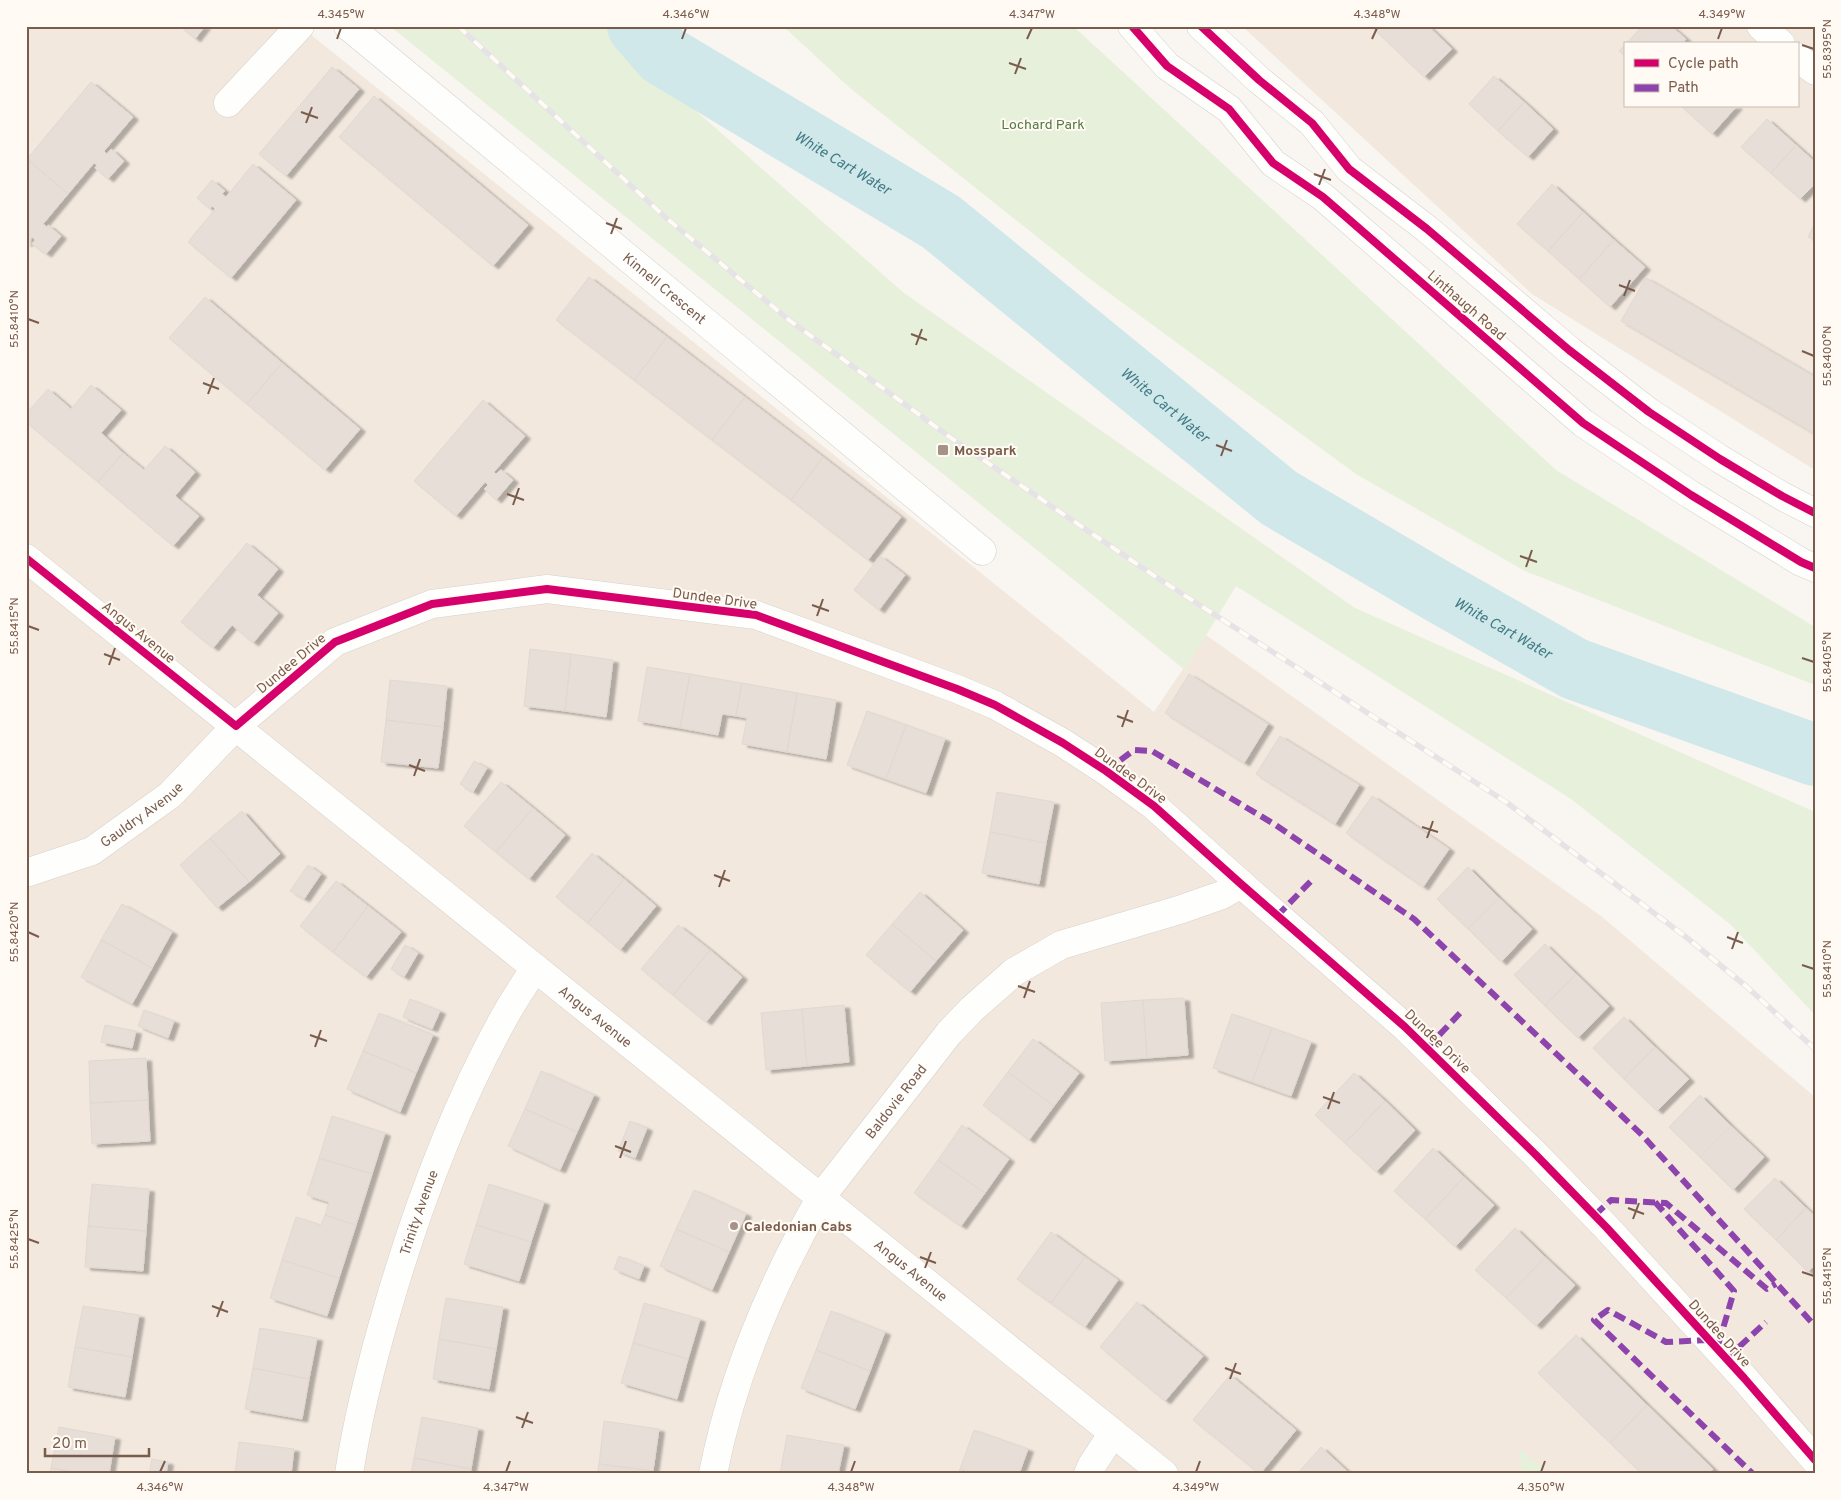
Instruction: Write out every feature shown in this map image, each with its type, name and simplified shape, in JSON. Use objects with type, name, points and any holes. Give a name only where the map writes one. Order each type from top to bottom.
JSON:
[{"type":"street","points":[[228,103],[300,26]]},
{"type":"street","name":"Kinnell Crescent","points":[[348,26],[982,551]]},
{"type":"street","name":"Linthaugh Road","points":[[1132,26],[1167,66],[1229,109],[1273,163],[1323,197],[1583,422],[1691,495],[1801,562],[1815,568]]},
{"type":"street","points":[[1201,26],[1259,80],[1312,123],[1349,169],[1427,229],[1569,350],[1649,412],[1720,459],[1782,496],[1815,513]]},
{"type":"street","points":[[1798,58],[1815,71]]},
{"type":"street","name":"Angus Avenue","points":[[26,558],[1164,1474]]},
{"type":"street","name":"Dundee Drive","points":[[236,726],[335,642],[432,604],[547,588],[756,615],[957,689],[995,705],[1033,725],[1106,771],[1154,806],[1240,884],[1405,1027],[1536,1155],[1607,1228],[1744,1378],[1815,1460]]},
{"type":"street","name":"Gauldry Avenue","points":[[26,873],[92,851],[170,795],[236,726]]},
{"type":"street","name":"Baldovie Road","points":[[713,1474],[738,1380],[762,1314],[821,1197],[949,1034],[972,1009],[1014,972],[1061,946],[1179,910],[1222,895],[1240,884]]},
{"type":"street","name":"Trinity Avenue","points":[[349,1474],[375,1350],[410,1232],[457,1113],[501,1023],[535,968]]},
{"type":"street","points":[[1088,1474],[1114,1433]]},
{"type":"shaded area","points":[[26,26],[300,26],[1154,712],[1206,635],[1601,916],[1815,1097],[1815,1474],[26,1474]]},
{"type":"shaded area","points":[[1242,26],[1815,26],[1815,470],[1532,294]]},
{"type":"green space","points":[[390,26],[611,26],[639,61],[904,293],[1355,608],[1815,812],[1815,1015],[1730,924],[1571,799],[1236,586],[1185,670]]},
{"type":"green space","name":"Lochard Park","points":[[783,26],[1073,26],[1556,470],[1815,627],[1815,685],[1525,571],[1356,474],[1090,279],[850,88]]},
{"type":"green space","points":[[1519,1448],[1549,1474],[1522,1474]]},
{"type":"building","points":[[180,26],[205,26],[195,39]]},
{"type":"building","points":[[1371,26],[1428,26],[1452,49],[1424,77]]},
{"type":"building","points":[[1642,26],[1671,26],[1686,39],[1684,42],[1628,42]]},
{"type":"building","points":[[1624,46],[1624,55],[1619,51]]},
{"type":"building","points":[[332,67],[359,89],[286,176],[259,154]]},
{"type":"building","points":[[1494,76],[1524,102],[1498,131],[1469,104]]},
{"type":"building","points":[[91,82],[133,117],[104,151],[107,154],[111,149],[124,161],[108,179],[95,168],[97,165],[94,163],[68,194],[27,159]]},
{"type":"building","points":[[374,96],[528,225],[493,266],[339,137]]},
{"type":"building","points":[[1524,102],[1553,129],[1528,157],[1498,131]]},
{"type":"building","points":[[1683,108],[1735,108],[1712,134]]},
{"type":"building","points":[[1767,119],[1796,145],[1771,173],[1741,147]]},
{"type":"building","points":[[1796,145],[1815,162],[1815,184],[1800,199],[1771,173]]},
{"type":"building","points":[[27,159],[68,194],[43,224],[47,227],[48,225],[61,236],[46,254],[32,244],[35,240],[32,237],[26,244]]},
{"type":"building","points":[[253,164],[296,200],[231,278],[188,242],[215,209],[212,206],[210,209],[197,198],[212,180],[225,191],[222,194],[226,197]]},
{"type":"building","points":[[1552,184],[1583,212],[1548,251],[1517,224]]},
{"type":"building","points":[[1583,212],[1614,240],[1579,279],[1548,251]]},
{"type":"building","points":[[1815,223],[1815,240],[1808,237]]},
{"type":"building","points":[[1614,240],[1645,267],[1610,307],[1579,279]]},
{"type":"building","points":[[589,277],[667,337],[634,380],[556,320]]},
{"type":"building","points":[[1646,278],[1815,377],[1815,434],[1621,321]]},
{"type":"building","points":[[205,297],[282,363],[247,404],[169,338]]},
{"type":"building","points":[[667,337],[745,397],[712,440],[634,380]]},
{"type":"building","points":[[282,363],[360,429],[325,470],[247,404]]},
{"type":"building","points":[[91,385],[121,410],[101,433],[123,453],[98,482],[26,422],[26,414],[48,389],[71,409]]},
{"type":"building","points":[[745,397],[823,457],[791,500],[712,440]]},
{"type":"building","points":[[483,400],[525,436],[494,472],[496,474],[501,470],[513,480],[496,500],[484,489],[488,485],[485,482],[456,516],[414,481]]},
{"type":"building","points":[[165,446],[195,472],[175,496],[199,516],[173,546],[98,482],[123,453],[144,470]]},
{"type":"building","points":[[823,457],[901,517],[868,560],[791,500]]},
{"type":"building","points":[[247,543],[278,569],[257,595],[278,613],[253,643],[232,625],[213,648],[181,622]]},
{"type":"building","points":[[880,556],[905,575],[879,610],[854,590]]},
{"type":"building","points":[[530,649],[571,654],[565,711],[524,706]]},
{"type":"building","points":[[571,654],[613,660],[606,717],[565,711]]},
{"type":"building","points":[[647,667],[690,674],[680,728],[638,721]]},
{"type":"building","points":[[690,674],[742,683],[736,716],[722,714],[718,735],[680,728]]},
{"type":"building","points":[[1189,674],[1268,724],[1244,763],[1165,713]]},
{"type":"building","points":[[390,680],[447,686],[443,727],[386,720]]},
{"type":"building","points":[[742,683],[797,693],[787,752],[742,744],[747,718],[736,716]]},
{"type":"building","points":[[797,693],[836,700],[826,759],[787,752]]},
{"type":"building","points":[[867,711],[906,725],[886,779],[847,765]]},
{"type":"building","points":[[386,720],[443,727],[438,768],[381,762]]},
{"type":"building","points":[[906,725],[945,739],[926,793],[886,779]]},
{"type":"building","points":[[1280,736],[1359,785],[1335,824],[1256,774]]},
{"type":"building","points":[[474,761],[487,768],[473,792],[460,784]]},
{"type":"building","points":[[501,782],[533,808],[496,852],[464,826]]},
{"type":"building","points":[[997,792],[1054,802],[1046,843],[990,832]]},
{"type":"building","points":[[1372,796],[1449,849],[1423,887],[1346,833]]},
{"type":"building","points":[[533,808],[565,835],[529,879],[496,852]]},
{"type":"building","points":[[242,811],[280,854],[249,882],[210,838]]},
{"type":"building","points":[[990,832],[1046,843],[1039,884],[982,873]]},
{"type":"building","points":[[210,838],[249,882],[217,908],[180,865]]},
{"type":"building","points":[[592,853],[624,879],[588,923],[556,897]]},
{"type":"building","points":[[308,865],[321,874],[304,899],[290,891]]},
{"type":"building","points":[[1468,867],[1499,898],[1468,929],[1437,899]]},
{"type":"building","points":[[624,879],[656,906],[620,950],[588,923]]},
{"type":"building","points":[[336,881],[368,906],[333,952],[300,926]]},
{"type":"building","points":[[920,892],[963,930],[936,961],[892,924]]},
{"type":"building","points":[[1499,898],[1532,929],[1501,962],[1468,929]]},
{"type":"building","points":[[122,904],[172,932],[152,968],[101,940]]},
{"type":"building","points":[[368,906],[401,932],[366,977],[333,952]]},
{"type":"building","points":[[892,924],[936,961],[910,992],[866,955]]},
{"type":"building","points":[[678,925],[710,950],[673,995],[641,969]]},
{"type":"building","points":[[101,940],[152,968],[132,1004],[81,977]]},
{"type":"building","points":[[1545,944],[1576,974],[1545,1006],[1514,975]]},
{"type":"building","points":[[405,945],[418,953],[404,977],[391,969]]},
{"type":"building","points":[[710,950],[742,977],[706,1022],[673,995]]},
{"type":"building","points":[[1576,974],[1609,1006],[1578,1038],[1545,1006]]},
{"type":"building","points":[[1184,998],[1188,1055],[1147,1058],[1143,1000]]},
{"type":"building","points":[[410,999],[440,1011],[432,1029],[403,1017]]},
{"type":"building","points":[[1143,1000],[1147,1058],[1105,1061],[1101,1003]]},
{"type":"building","points":[[844,1005],[849,1062],[807,1066],[802,1009]]},
{"type":"building","points":[[802,1009],[807,1066],[766,1070],[761,1013]]},
{"type":"building","points":[[144,1010],[174,1021],[168,1038],[138,1026]]},
{"type":"building","points":[[379,1013],[433,1035],[416,1073],[363,1051]]},
{"type":"building","points":[[1232,1014],[1272,1028],[1252,1082],[1213,1068]]},
{"type":"building","points":[[1624,1017],[1655,1047],[1624,1079],[1593,1048]]},
{"type":"building","points":[[105,1025],[136,1031],[132,1048],[101,1042]]},
{"type":"building","points":[[1272,1028],[1311,1042],[1291,1096],[1252,1082]]},
{"type":"building","points":[[1033,1039],[1079,1073],[1054,1106],[1008,1072]]},
{"type":"building","points":[[1655,1047],[1689,1079],[1657,1111],[1624,1079]]},
{"type":"building","points":[[363,1051],[416,1073],[400,1112],[347,1089]]},
{"type":"building","points":[[146,1058],[148,1100],[90,1103],[89,1061]]},
{"type":"building","points":[[541,1071],[594,1095],[577,1132],[525,1109]]},
{"type":"building","points":[[1008,1072],[1054,1106],[1029,1140],[983,1105]]},
{"type":"building","points":[[1354,1073],[1385,1101],[1345,1143],[1315,1115]]},
{"type":"building","points":[[1700,1095],[1731,1126],[1700,1157],[1669,1127]]},
{"type":"building","points":[[148,1100],[150,1141],[92,1144],[90,1103]]},
{"type":"building","points":[[1385,1101],[1415,1130],[1376,1172],[1345,1143]]},
{"type":"building","points":[[525,1109],[577,1132],[560,1170],[508,1146]]},
{"type":"building","points":[[332,1116],[385,1133],[372,1174],[319,1158]]},
{"type":"building","points":[[630,1121],[647,1128],[635,1158],[618,1151]]},
{"type":"building","points":[[962,1125],[1009,1159],[985,1193],[938,1160]]},
{"type":"building","points":[[1731,1126],[1764,1157],[1733,1190],[1700,1157]]},
{"type":"building","points":[[1433,1148],[1464,1177],[1425,1219],[1394,1191]]},
{"type":"building","points":[[319,1158],[372,1174],[356,1225],[325,1215],[329,1202],[307,1195]]},
{"type":"building","points":[[938,1160],[985,1193],[961,1226],[914,1193]]},
{"type":"building","points":[[1464,1177],[1494,1205],[1455,1247],[1425,1219]]},
{"type":"building","points":[[1775,1178],[1806,1208],[1776,1240],[1744,1209]]},
{"type":"building","points":[[92,1184],[149,1189],[146,1231],[88,1226]]},
{"type":"building","points":[[489,1184],[544,1202],[531,1242],[476,1225]]},
{"type":"building","points":[[694,1190],[746,1214],[729,1252],[676,1229]]},
{"type":"building","points":[[1806,1208],[1815,1216],[1815,1265],[1808,1272],[1776,1240]]},
{"type":"building","points":[[325,1215],[356,1225],[339,1278],[282,1260],[296,1217],[321,1225]]},
{"type":"building","points":[[476,1225],[531,1242],[519,1281],[464,1264]]},
{"type":"building","points":[[88,1226],[146,1231],[143,1271],[85,1267]]},
{"type":"building","points":[[1515,1228],[1545,1257],[1506,1298],[1475,1270]]},
{"type":"building","points":[[676,1229],[729,1252],[712,1290],[660,1266]]},
{"type":"building","points":[[1051,1232],[1085,1257],[1051,1303],[1017,1279]]},
{"type":"building","points":[[619,1256],[644,1266],[639,1279],[614,1269]]},
{"type":"building","points":[[1085,1257],[1118,1280],[1085,1327],[1051,1303]]},
{"type":"building","points":[[1545,1257],[1575,1285],[1536,1326],[1506,1298]]},
{"type":"building","points":[[282,1260],[339,1278],[327,1316],[270,1298]]},
{"type":"building","points":[[446,1298],[503,1307],[496,1349],[439,1339]]},
{"type":"building","points":[[1137,1302],[1203,1356],[1165,1401],[1100,1347]]},
{"type":"building","points":[[644,1303],[700,1319],[688,1359],[633,1343]]},
{"type":"building","points":[[83,1306],[139,1315],[132,1357],[75,1347]]},
{"type":"building","points":[[831,1311],[885,1332],[870,1371],[816,1350]]},
{"type":"building","points":[[260,1328],[317,1338],[309,1379],[253,1368]]},
{"type":"building","points":[[1576,1335],[1647,1405],[1610,1443],[1538,1373]]},
{"type":"building","points":[[439,1339],[496,1349],[489,1389],[433,1379]]},
{"type":"building","points":[[633,1343],[688,1359],[677,1399],[621,1383]]},
{"type":"building","points":[[75,1347],[132,1357],[125,1397],[68,1387]]},
{"type":"building","points":[[816,1350],[870,1371],[855,1409],[801,1388]]},
{"type":"building","points":[[253,1368],[309,1379],[302,1419],[245,1409]]},
{"type":"building","points":[[1230,1375],[1296,1430],[1260,1474],[1193,1420]]},
{"type":"building","points":[[1647,1405],[1713,1469],[1709,1474],[1642,1474],[1610,1443]]},
{"type":"building","points":[[422,1417],[478,1428],[471,1469],[414,1458]]},
{"type":"building","points":[[604,1421],[659,1429],[653,1471],[599,1464]]},
{"type":"building","points":[[59,1427],[115,1437],[109,1474],[85,1474],[51,1468]]},
{"type":"building","points":[[974,1430],[1028,1449],[1019,1474],[972,1474],[960,1469]]},
{"type":"building","points":[[787,1435],[844,1445],[838,1474],[780,1474]]},
{"type":"building","points":[[239,1442],[294,1449],[291,1474],[235,1474]]},
{"type":"building","points":[[1321,1447],[1350,1474],[1297,1474]]},
{"type":"building","points":[[414,1458],[471,1469],[470,1474],[411,1474]]},
{"type":"building","points":[[152,1459],[168,1462],[166,1474],[149,1474]]},
{"type":"building","points":[[599,1464],[653,1471],[653,1474],[597,1474]]},
{"type":"building","points":[[51,1468],[85,1474],[50,1474]]},
{"type":"building","points":[[960,1469],[972,1474],[958,1474]]},
{"type":"waterway","name":"White Cart Water","points":[[638,26],[663,55],[941,222],[1279,498],[1575,669],[1815,755]]},
{"type":"railway","points":[[458,26],[665,217],[789,320],[954,440],[1156,577],[1506,802],[1686,937],[1747,987],[1815,1049]]},
{"type":"marked path","points":[[1106,771],[1134,750],[1152,751],[1274,824],[1414,919],[1642,1135],[1815,1326]]},
{"type":"marked path","points":[[1277,916],[1312,880]]},
{"type":"marked path","points":[[1427,1048],[1461,1012]]},
{"type":"marked path","points":[[1595,1215],[1611,1200],[1666,1203],[1767,1289],[1776,1284]]},
{"type":"marked path","points":[[1655,1202],[1734,1291],[1717,1349]]},
{"type":"marked path","points":[[1709,1340],[1666,1342],[1608,1310],[1594,1320],[1753,1474]]},
{"type":"marked path","points":[[1726,1359],[1766,1322]]},
{"type":"cycle path","points":[[1132,26],[1167,66],[1229,109],[1273,163],[1323,197],[1583,423],[1691,495],[1801,562],[1815,568]]},
{"type":"cycle path","points":[[1201,26],[1259,80],[1312,123],[1349,169],[1427,229],[1569,350],[1649,412],[1720,459],[1782,496],[1815,513]]},
{"type":"cycle path","points":[[26,558],[236,726],[335,642],[432,604],[547,589],[756,615],[957,689],[995,705],[1063,743],[1154,806],[1405,1027],[1536,1155],[1607,1228],[1744,1378],[1815,1460]]},
{"type":"place","name":"Mosspark","points":[[943,450]]},
{"type":"place","name":"Caledonian Cabs","points":[[734,1226]]}]
